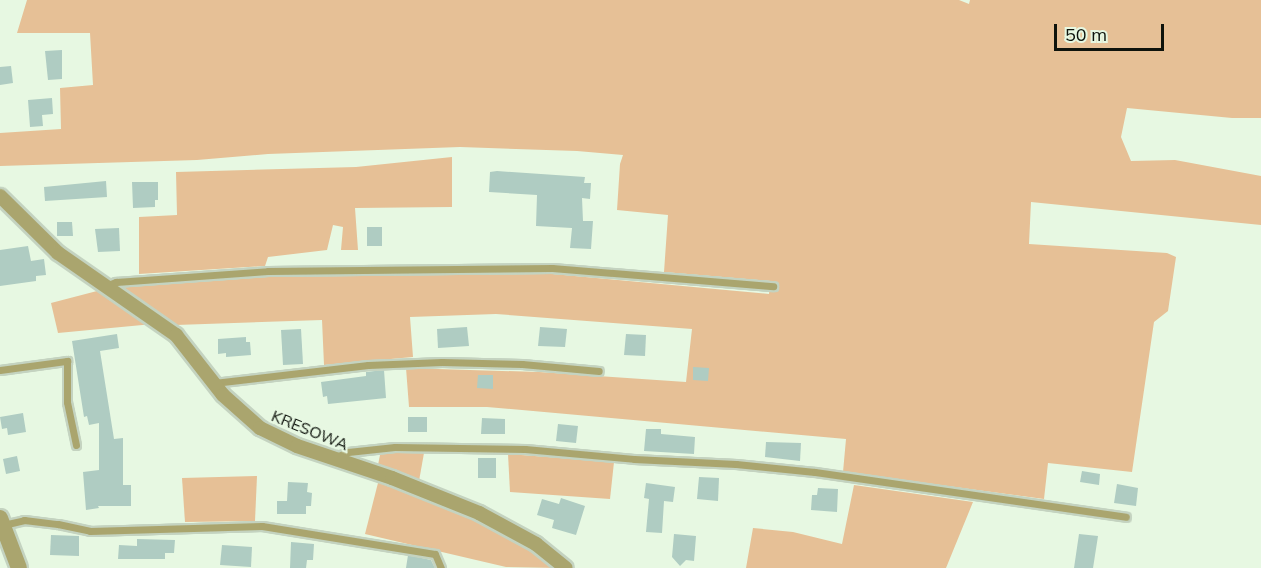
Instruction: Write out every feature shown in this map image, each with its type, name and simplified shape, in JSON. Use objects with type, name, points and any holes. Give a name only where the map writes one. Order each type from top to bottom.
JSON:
[{"type":"street","name":"KRESOWA","points":[[0,196],[58,254],[176,335],[236,409],[260,428],[297,446],[479,513],[536,544],[566,568]]},
{"type":"street","points":[[1,522],[19,568]]},
{"type":"lane","points":[[104,286],[116,282],[268,271],[552,268],[773,286]]},
{"type":"lane","points":[[0,370],[67,361],[67,402],[76,445]]},
{"type":"lane","points":[[214,383],[368,365],[442,362],[522,364],[599,371]]},
{"type":"lane","points":[[333,458],[348,452],[394,447],[525,449],[634,459],[736,464],[815,472],[1126,517]]},
{"type":"lane","points":[[1,522],[24,520],[90,531],[262,526],[435,554],[441,568]]},
{"type":"shaded area","points":[[27,0],[959,0],[969,4],[970,0],[1261,0],[1261,118],[1232,118],[1127,108],[1121,137],[1131,161],[1175,160],[1261,176],[1261,225],[1031,202],[1029,244],[1167,253],[1176,257],[1168,311],[1154,322],[1132,472],[1048,463],[1044,499],[843,472],[846,439],[487,407],[409,407],[406,368],[539,372],[686,382],[692,329],[496,314],[410,317],[413,357],[324,365],[322,320],[176,325],[118,286],[256,277],[542,273],[769,294],[770,281],[664,272],[668,215],[617,210],[620,164],[623,155],[460,147],[268,154],[197,160],[0,166],[0,133],[61,129],[60,88],[93,85],[90,33],[17,33]]},
{"type":"shaded area","points":[[452,157],[452,207],[355,208],[358,250],[341,250],[343,227],[333,225],[327,250],[268,257],[265,266],[139,274],[139,217],[177,215],[176,172],[356,167]]},
{"type":"shaded area","points":[[97,291],[153,324],[58,333],[51,303]]},
{"type":"shaded area","points":[[387,452],[424,453],[419,481],[382,469],[378,465],[380,455]]},
{"type":"shaded area","points":[[508,454],[614,462],[610,499],[510,492]]},
{"type":"shaded area","points":[[257,476],[255,521],[185,522],[182,478]]},
{"type":"shaded area","points":[[379,479],[426,494],[527,544],[557,568],[506,567],[365,534]]},
{"type":"shaded area","points":[[854,485],[973,502],[946,568],[746,568],[753,528],[793,532],[842,544]]},
{"type":"building","points":[[62,50],[62,79],[48,80],[45,51]]},
{"type":"building","points":[[11,66],[13,83],[0,85],[0,67]]},
{"type":"building","points":[[52,98],[53,114],[42,115],[43,126],[30,127],[28,100]]},
{"type":"building","points":[[490,172],[585,177],[584,183],[591,183],[590,199],[582,198],[583,221],[593,221],[591,249],[570,248],[572,228],[536,226],[537,195],[489,192]]},
{"type":"building","points":[[106,181],[107,197],[45,201],[44,187]]},
{"type":"building","points":[[132,182],[158,182],[158,200],[155,200],[155,207],[133,208]]},
{"type":"building","points":[[57,222],[72,222],[73,236],[57,236]]},
{"type":"building","points":[[367,227],[382,227],[382,246],[367,246]]},
{"type":"building","points":[[119,228],[120,251],[98,252],[95,229]]},
{"type":"building","points":[[28,246],[31,261],[44,259],[46,275],[36,276],[36,281],[0,286],[0,250]]},
{"type":"building","points":[[467,327],[469,346],[438,348],[437,329]]},
{"type":"building","points":[[540,327],[567,329],[565,347],[538,346]]},
{"type":"building","points":[[301,329],[303,364],[283,365],[281,330]]},
{"type":"building","points":[[117,334],[119,348],[100,351],[114,439],[123,438],[123,485],[131,485],[131,506],[98,506],[99,508],[86,510],[83,472],[99,470],[99,423],[89,425],[87,416],[84,417],[72,341]]},
{"type":"building","points":[[626,334],[646,335],[645,356],[624,355]]},
{"type":"building","points":[[246,337],[246,342],[250,342],[251,355],[226,357],[226,353],[218,354],[218,339]]},
{"type":"building","points":[[693,367],[709,368],[708,381],[693,380]]},
{"type":"building","points":[[384,370],[386,398],[328,404],[327,396],[323,397],[321,382],[366,376],[366,372]]},
{"type":"building","points":[[478,375],[493,375],[493,389],[477,388]]},
{"type":"building","points":[[23,413],[26,432],[8,435],[7,428],[2,429],[0,417]]},
{"type":"building","points":[[408,417],[427,417],[427,432],[408,432]]},
{"type":"building","points":[[482,418],[505,419],[505,434],[481,434]]},
{"type":"building","points":[[558,424],[578,426],[576,443],[556,441]]},
{"type":"building","points":[[646,429],[661,429],[661,434],[695,437],[694,454],[644,451]]},
{"type":"building","points":[[766,442],[801,443],[800,461],[765,457]]},
{"type":"building","points":[[17,456],[20,471],[6,474],[3,459]]},
{"type":"building","points":[[478,458],[496,458],[496,478],[478,478]]},
{"type":"building","points":[[1082,471],[1100,474],[1099,485],[1080,482]]},
{"type":"building","points":[[699,477],[719,478],[718,501],[697,499]]},
{"type":"building","points":[[288,482],[308,483],[307,492],[312,493],[311,506],[306,506],[306,514],[277,514],[277,501],[287,501]]},
{"type":"building","points":[[646,483],[675,487],[673,502],[664,501],[662,533],[646,532],[649,499],[644,498]]},
{"type":"building","points":[[1117,484],[1138,488],[1136,506],[1114,503]]},
{"type":"building","points":[[818,488],[838,489],[837,512],[811,510],[812,495],[817,495]]},
{"type":"building","points":[[561,498],[585,506],[576,535],[552,528],[554,520],[537,515],[542,499],[559,504]]},
{"type":"building","points":[[674,534],[696,536],[694,561],[686,560],[680,566],[672,557]]},
{"type":"building","points":[[1079,534],[1098,536],[1093,568],[1074,568]]},
{"type":"building","points":[[51,535],[79,536],[79,556],[50,555]]},
{"type":"building","points":[[137,539],[175,540],[174,553],[165,553],[165,559],[118,559],[119,545],[137,546]]},
{"type":"building","points":[[291,542],[314,544],[313,560],[307,560],[306,568],[290,568]]},
{"type":"building","points":[[222,545],[252,547],[251,567],[220,565]]},
{"type":"building","points":[[408,555],[431,560],[435,568],[406,568]]}]
